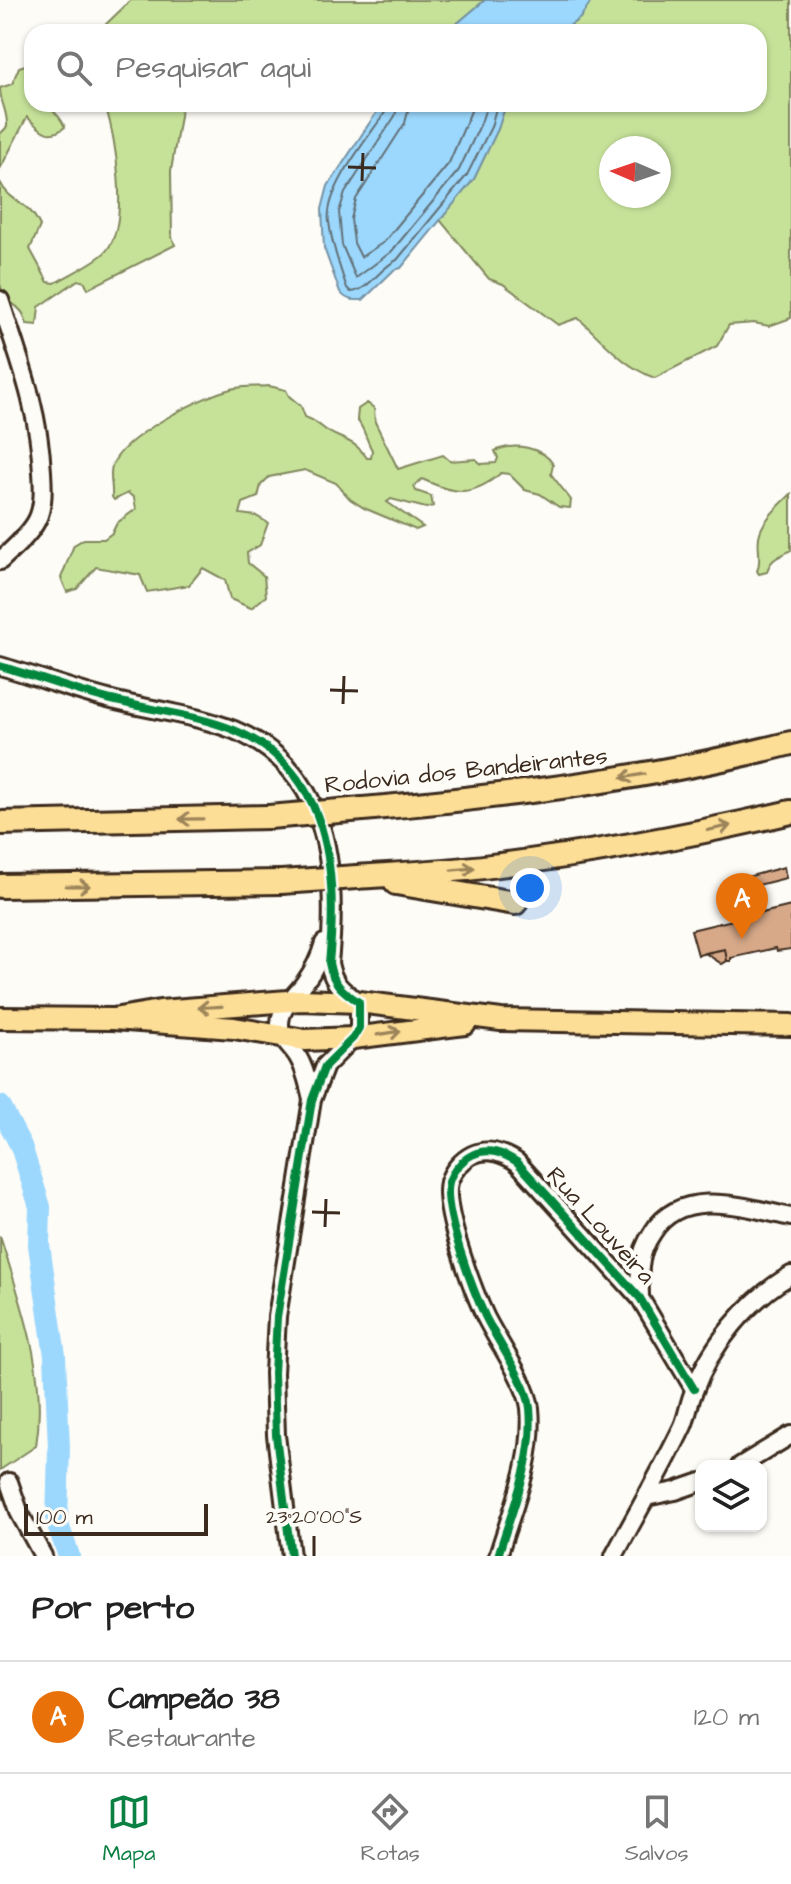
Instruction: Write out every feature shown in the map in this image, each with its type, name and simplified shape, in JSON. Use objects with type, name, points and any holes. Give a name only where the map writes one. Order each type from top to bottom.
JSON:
[{"type":"highway","name":"Rodovia dos Bandeirantes","points":[[0,823],[269,817],[487,798],[702,764],[791,743]]},
{"type":"highway","points":[[0,886],[281,882],[488,867],[638,845],[791,812]]},
{"type":"highway","points":[[360,877],[515,903]]},
{"type":"main road","points":[[113,1019],[160,1011],[288,1001],[359,1002],[501,1020],[791,1025]]},
{"type":"main road","points":[[4,1018],[113,1019],[234,1028],[305,1040],[353,1038],[501,1020]]},
{"type":"street","points":[[0,300],[34,404],[41,443],[43,491],[38,519],[0,561]]},
{"type":"street","points":[[1,666],[114,701],[206,720],[237,731],[283,760],[302,784],[322,824],[331,862],[331,975],[342,991],[359,1002],[359,1028],[325,1066],[312,1100],[275,1343],[276,1435],[291,1556]]},
{"type":"street","points":[[312,1100],[306,1073],[284,1038],[280,1018],[288,1001],[318,962],[331,921]]},
{"type":"street","name":"Rua Louveira","points":[[498,1556],[527,1461],[531,1432],[530,1405],[475,1292],[453,1218],[449,1180],[463,1160],[479,1151],[494,1151],[517,1162],[640,1298],[694,1389]]},
{"type":"street","points":[[640,1298],[640,1266],[647,1242],[661,1219],[676,1208],[691,1204],[719,1205],[791,1217]]},
{"type":"street","points":[[614,1556],[684,1423],[694,1389],[710,1359],[728,1332],[775,1285],[791,1275]]},
{"type":"street","points":[[750,1460],[791,1435]]},
{"type":"street","points":[[9,1482],[20,1514],[43,1556]]},
{"type":"street","points":[[646,1497],[695,1484]]},
{"type":"green space","points":[[131,0],[485,0],[456,24],[106,24]]},
{"type":"green space","points":[[592,0],[791,0],[791,318],[769,326],[754,323],[729,325],[717,346],[655,378],[623,360],[578,318],[558,325],[503,284],[489,279],[440,220],[474,179],[503,112],[767,112],[767,24],[572,24]]},
{"type":"green space","points":[[24,65],[24,112],[54,112],[65,127],[49,133],[27,117],[0,169],[0,134],[7,127],[0,88],[12,84],[19,67]]},
{"type":"green space","points":[[107,112],[181,112],[171,171],[172,237],[175,245],[88,289],[85,282],[78,280],[39,307],[37,325],[27,324],[22,313],[7,299],[0,284],[0,182],[9,195],[30,211],[40,226],[30,249],[48,282],[55,283],[97,259],[107,250],[114,236],[119,199],[113,137]]},
{"type":"green space","points":[[269,386],[286,390],[301,406],[305,417],[350,442],[367,458],[371,458],[372,450],[357,420],[358,409],[367,403],[374,408],[375,422],[398,469],[443,455],[450,461],[476,459],[481,464],[496,463],[498,458],[495,451],[502,448],[535,450],[553,464],[551,474],[571,500],[570,508],[559,507],[540,494],[525,490],[509,474],[501,473],[481,487],[463,491],[444,488],[422,479],[414,486],[416,491],[431,496],[433,506],[426,508],[391,499],[387,502],[423,527],[416,530],[364,508],[350,499],[336,483],[305,470],[269,477],[261,485],[258,497],[243,503],[240,514],[256,516],[268,523],[260,545],[247,553],[248,563],[264,576],[266,596],[251,608],[230,599],[225,580],[203,568],[189,585],[147,592],[140,575],[96,567],[77,589],[67,592],[61,578],[74,545],[84,539],[104,539],[112,533],[117,523],[136,509],[134,498],[128,493],[114,500],[112,497],[111,469],[119,455],[164,419],[202,400],[236,388]]},
{"type":"green space","points":[[791,494],[791,550],[773,561],[767,572],[759,574],[760,531]]},
{"type":"green space","points":[[0,1236],[30,1339],[39,1419],[36,1446],[0,1470]]},
{"type":"water","points":[[485,0],[592,0],[572,24],[456,24]]},
{"type":"water","points":[[377,112],[503,112],[474,179],[401,268],[394,270],[363,300],[353,300],[340,292],[324,248],[322,209],[328,186]]},
{"type":"building","points":[[784,867],[786,878],[738,890],[736,880]]},
{"type":"building","points":[[791,906],[791,949],[777,951],[776,948],[731,958],[731,961],[727,961],[725,949],[698,955],[691,930]]},
{"type":"building","points":[[725,949],[727,961],[722,964],[705,953]]},
{"type":"waterway","points":[[0,1106],[21,1146],[40,1207],[39,1245],[55,1356],[59,1448],[57,1522],[69,1556]]},
{"type":"cycle path","points":[[0,666],[101,697],[234,730],[266,748],[291,770],[309,797],[321,827],[332,894],[329,963],[339,986],[359,1002],[359,1028],[325,1066],[312,1100],[277,1317],[274,1373],[276,1435],[291,1556]]},
{"type":"cycle path","points":[[498,1556],[526,1465],[530,1408],[518,1375],[480,1304],[454,1229],[449,1182],[465,1160],[490,1151],[517,1162],[640,1298],[694,1389]]},
{"type":"place","name":"Campeão 38","points":[[742,939]]}]
